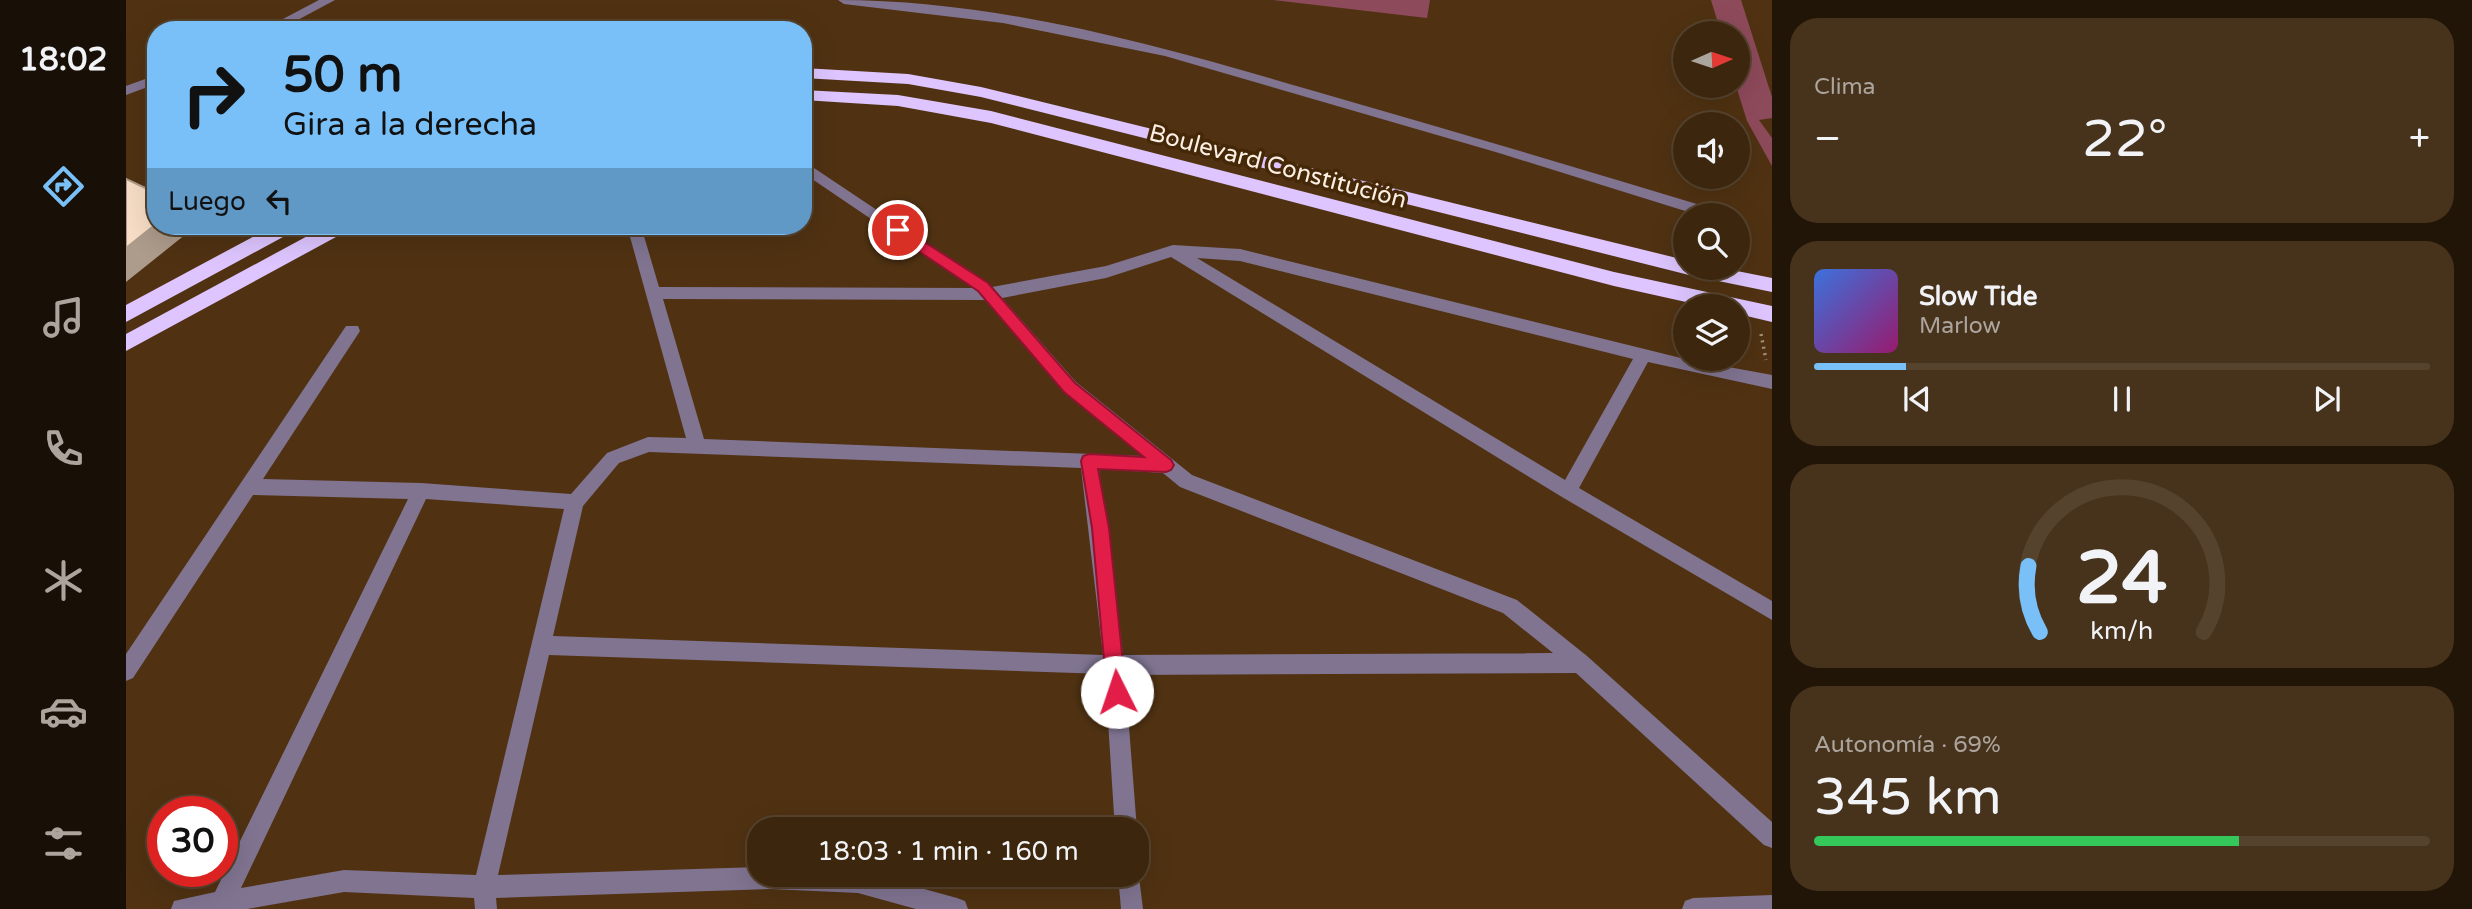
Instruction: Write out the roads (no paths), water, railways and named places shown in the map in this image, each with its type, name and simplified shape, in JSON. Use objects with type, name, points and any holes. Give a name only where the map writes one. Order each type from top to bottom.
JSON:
[{"type":"highway","name":"Boulevard Constitución","points":[[812,74],[908,79],[981,92],[1673,264]]},
{"type":"highway","name":"Boulevard Constitución","points":[[812,95],[933,104],[991,117],[1601,275],[1684,294]]},
{"type":"highway","points":[[126,314],[271,235]]},
{"type":"highway","points":[[126,344],[325,235]]},
{"type":"highway","name":"Boulevard Constitución","points":[[1748,280],[1772,285]]},
{"type":"highway","name":"Boulevard Constitución","points":[[1750,309],[1772,314]]},
{"type":"street","points":[[286,21],[329,0]]},
{"type":"street","points":[[844,0],[1003,19],[1166,52],[1676,203]]},
{"type":"street","points":[[126,91],[147,83]]},
{"type":"street","points":[[812,174],[983,287],[1070,387],[1186,481],[1510,606],[1580,663],[1772,837]]},
{"type":"street","points":[[637,235],[697,446]]},
{"type":"street","points":[[1173,251],[1568,491],[1772,611]]},
{"type":"street","points":[[653,293],[989,294],[1106,272],[1173,251],[1240,255],[1644,354],[1772,382]]},
{"type":"street","points":[[126,671],[352,331]]},
{"type":"street","points":[[1568,491],[1644,354]]},
{"type":"street","points":[[485,898],[575,502],[613,458],[648,444],[1166,465]]},
{"type":"street","points":[[1089,461],[1101,528],[1115,664],[1125,817]]},
{"type":"street","points":[[249,487],[421,491],[575,502]]},
{"type":"street","points":[[222,902],[421,491]]},
{"type":"street","points":[[541,645],[1115,664],[1580,663]]},
{"type":"street","points":[[182,909],[344,881],[485,898],[771,878],[858,882],[957,909]]},
{"type":"street","points":[[1130,887],[1132,909]]},
{"type":"street","points":[[1693,909],[1772,906]]}]
